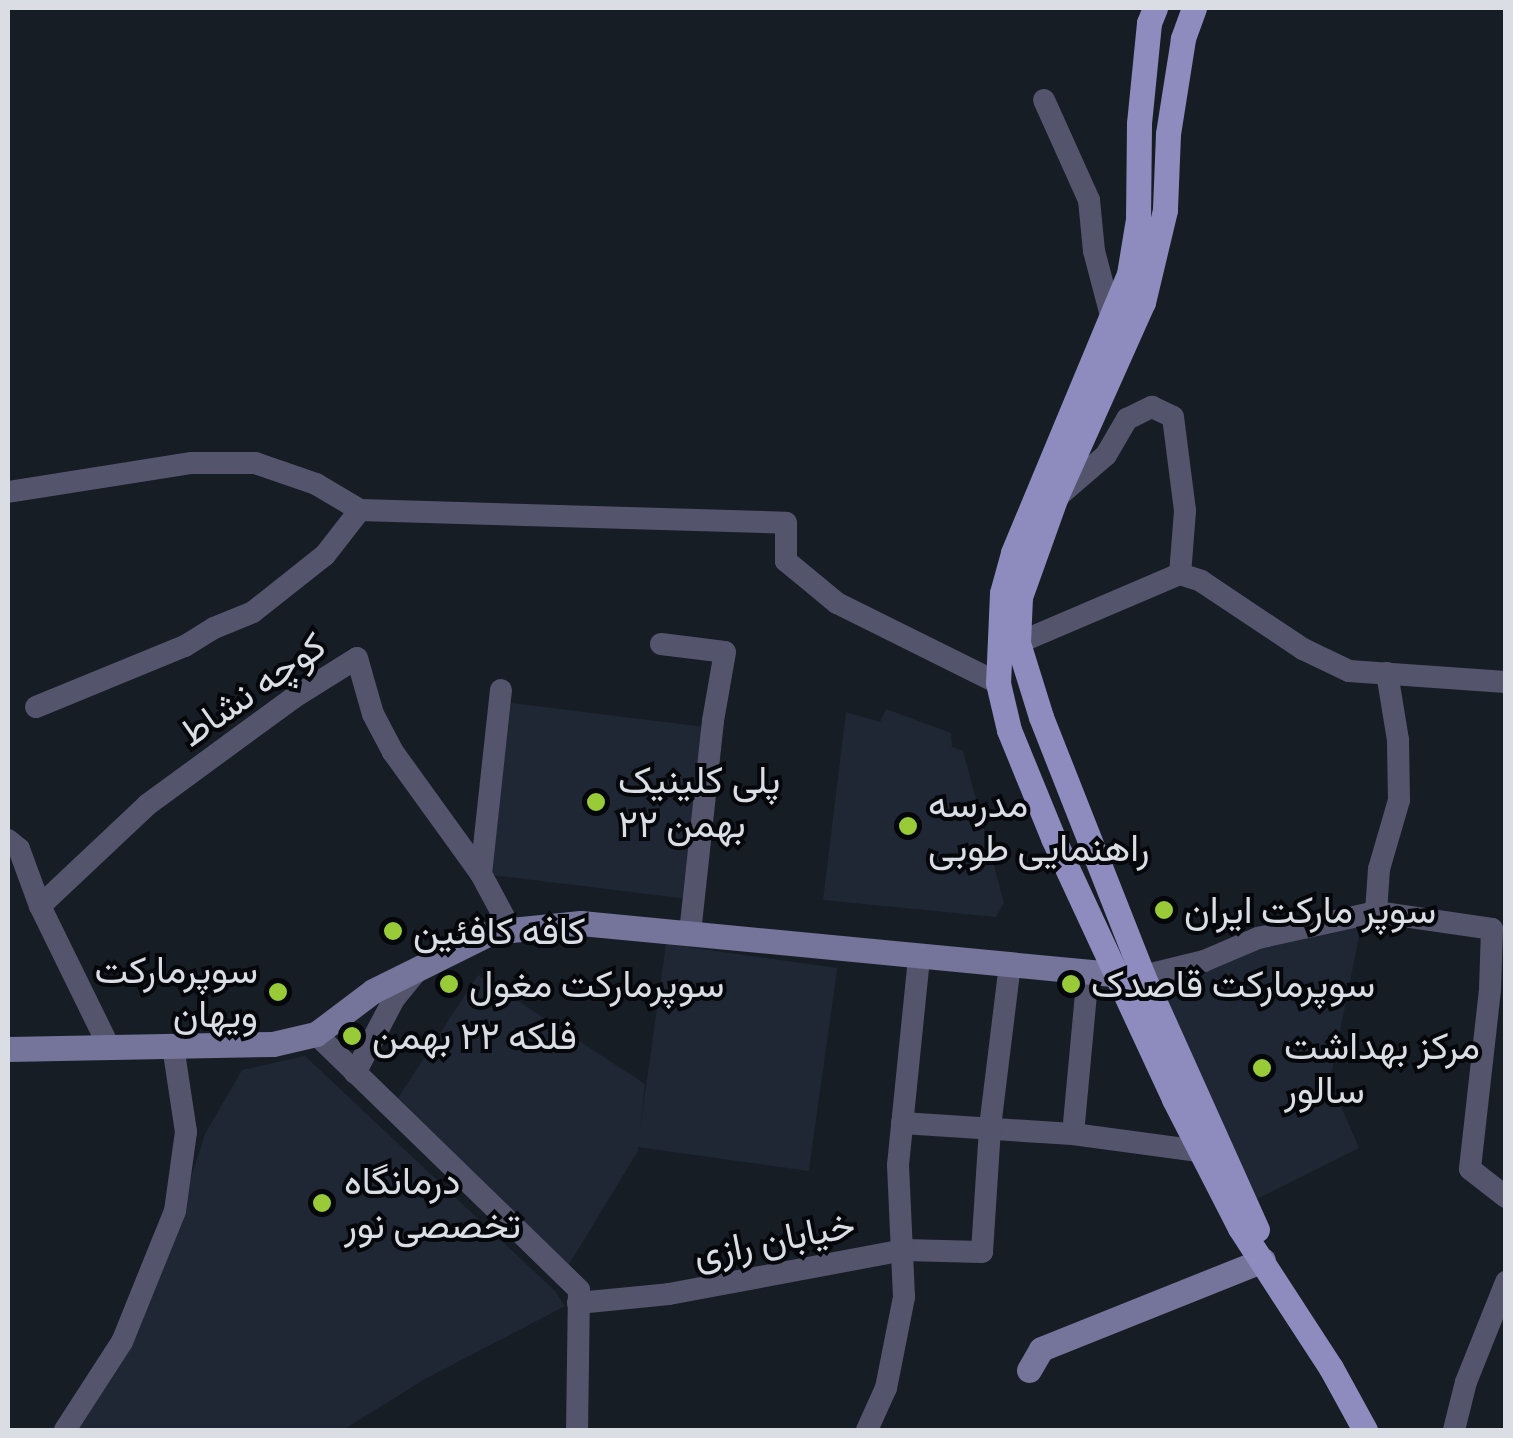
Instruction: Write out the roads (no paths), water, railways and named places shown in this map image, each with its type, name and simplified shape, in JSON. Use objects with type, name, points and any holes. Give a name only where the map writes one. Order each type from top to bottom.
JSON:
[{"type":"main road","points":[[1156,8],[1148,23],[1139,124],[1138,219],[1129,274],[1045,508],[1020,598],[1018,643],[1130,976],[1200,1151],[1240,1228],[1331,1368],[1364,1430]]},
{"type":"main road","points":[[1194,8],[1183,39],[1168,134],[1165,210],[1142,302],[1002,593],[998,683],[1009,730],[1256,1223],[1263,1260]]},
{"type":"main road","points":[[1009,730],[1041,717]]},
{"type":"street","points":[[1044,100],[1089,200],[1094,251],[1111,316]]},
{"type":"street","points":[[1045,508],[1106,454],[1127,419],[1152,407],[1173,417],[1185,511],[1180,574]]},
{"type":"street","points":[[8,492],[192,463],[255,463],[316,484],[360,510],[786,523],[786,561],[838,603],[998,683]]},
{"type":"street","points":[[36,707],[186,646],[214,628],[253,612],[325,555],[360,510]]},
{"type":"street","points":[[1018,643],[1180,574],[1202,581],[1303,649],[1349,670],[1506,682]]},
{"type":"street","points":[[661,644],[726,652],[713,722],[690,934]]},
{"type":"street","name":"کوچه نشاط","points":[[40,906],[147,804],[293,698],[357,658],[373,714],[393,752],[481,874],[512,930]]},
{"type":"street","points":[[1376,912],[1378,869],[1399,800],[1398,740],[1388,672]]},
{"type":"street","points":[[481,874],[501,690]]},
{"type":"street","points":[[8,840],[19,849],[40,906],[108,1047]]},
{"type":"street","points":[[8,1049],[274,1044],[316,1034],[360,1000],[424,963],[492,932],[581,923],[1130,976],[1204,961],[1258,938],[1376,912],[1492,929],[1470,1169],[1506,1197]]},
{"type":"street","points":[[867,1430],[886,1388],[904,1297],[898,1165],[920,956]]},
{"type":"street","points":[[990,1127],[1010,962]]},
{"type":"street","points":[[354,1072],[394,999],[424,963]]},
{"type":"street","points":[[1073,1134],[1088,973]]},
{"type":"street","points":[[316,1034],[579,1290],[577,1430]]},
{"type":"street","points":[[65,1430],[122,1342],[174,1211],[186,1132],[173,1046]]},
{"type":"street","points":[[902,1123],[1073,1134],[1200,1151]]},
{"type":"street","name":"خیابان رازی","points":[[578,1303],[669,1294],[904,1250],[982,1252],[990,1127]]},
{"type":"street","points":[[1030,1370],[1041,1349],[1263,1260]]},
{"type":"street","points":[[1454,1430],[1466,1382],[1506,1282]]},
{"type":"place","name":"پلی کلینیک ۲۲ بهمن","points":[[596,802]]},
{"type":"place","name":"مدرسه راهنمایی طوبی","points":[[908,826]]},
{"type":"place","name":"سوپر مارکت ایران","points":[[1164,910]]},
{"type":"place","name":"کافه کافئین","points":[[393,931]]},
{"type":"place","name":"سوپرمارکت مغول","points":[[449,984]]},
{"type":"place","name":"سوپرمارکت قاصدک","points":[[1071,984]]},
{"type":"place","name":"سوپرمارکت ویهان","points":[[278,992]]},
{"type":"place","name":"فلکه ۲۲ بهمن","points":[[352,1036]]},
{"type":"place","name":"مرکز بهداشت سالور","points":[[1262,1068]]},
{"type":"place","name":"درمانگاه تخصصی نور","points":[[322,1203]]}]
